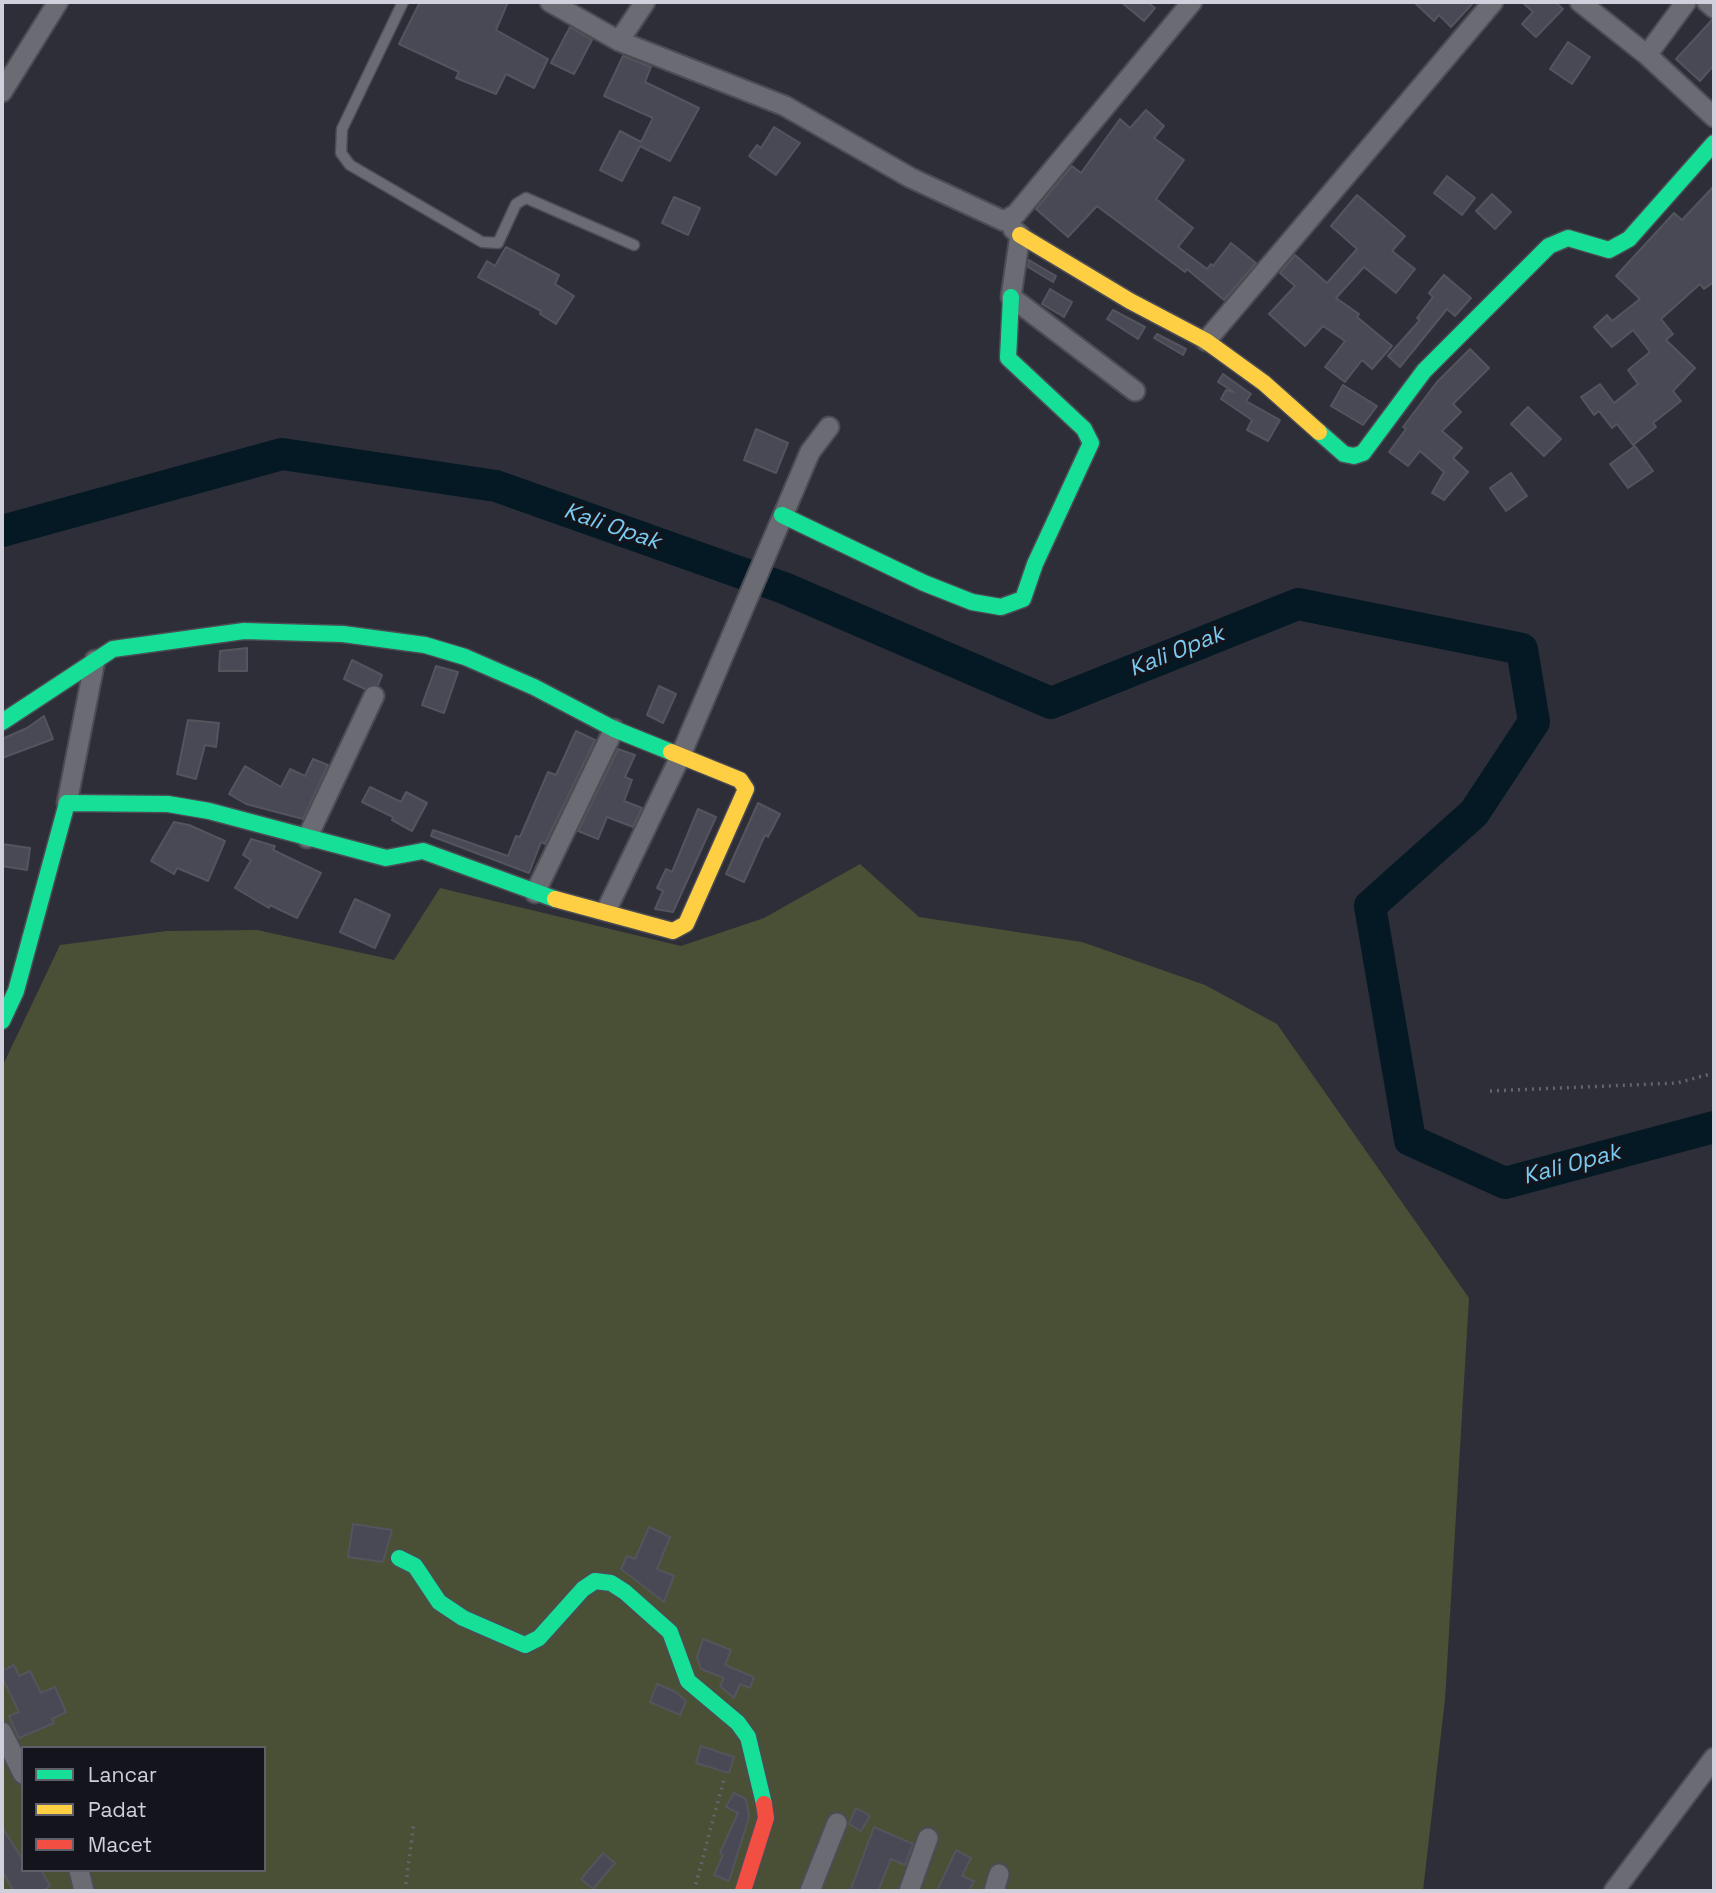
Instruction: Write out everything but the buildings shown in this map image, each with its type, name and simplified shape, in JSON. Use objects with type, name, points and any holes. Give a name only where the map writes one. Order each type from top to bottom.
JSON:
[{"type":"street","points":[[2,92],[58,2]]},
{"type":"street","points":[[550,2],[619,41],[681,68],[751,90],[785,106],[911,178],[1004,221],[1020,235],[1130,301],[1206,341],[1264,383],[1344,454],[1354,456],[1363,453],[1424,371],[1549,246],[1568,238],[1609,250],[1629,239],[1714,143]]},
{"type":"street","points":[[619,41],[645,2]]},
{"type":"street","points":[[1004,221],[1016,214],[1192,2]]},
{"type":"street","points":[[1206,341],[1493,2]]},
{"type":"street","points":[[1580,2],[1647,55],[1714,117]]},
{"type":"street","points":[[1647,55],[1686,2]]},
{"type":"street","points":[[1707,2],[1714,8]]},
{"type":"street","points":[[782,515],[924,583],[972,602],[1001,607],[1023,599],[1035,564],[1091,443],[1084,429],[1007,358],[1007,332],[1020,235]]},
{"type":"street","points":[[1011,297],[1135,391]]},
{"type":"street","points":[[606,911],[680,757],[713,673],[810,452],[829,427]]},
{"type":"street","points":[[2,722],[20,713],[98,656],[113,649],[244,631],[343,634],[425,645],[465,657],[534,687],[614,729],[740,780],[746,789],[686,924],[673,931],[535,892],[423,851],[386,858],[209,811],[169,804],[67,803]]},
{"type":"street","points":[[2,1021],[16,991],[67,803],[95,660]]},
{"type":"street","points":[[307,838],[374,696]]},
{"type":"street","points":[[535,892],[614,729]]},
{"type":"street","points":[[399,1559],[415,1566],[439,1602],[463,1618],[515,1642],[525,1644],[539,1638],[583,1590],[595,1581],[611,1583],[661,1621],[670,1632],[688,1681],[738,1723],[748,1737],[758,1772],[766,1818],[743,1891]]},
{"type":"street","points":[[2,1732],[15,1768]]},
{"type":"street","points":[[1614,1891],[1714,1758]]},
{"type":"street","points":[[810,1891],[837,1823]]},
{"type":"street","points":[[909,1891],[929,1838]]},
{"type":"street","points":[[79,1872],[84,1891]]},
{"type":"lane","points":[[403,2],[342,129],[341,153],[350,165],[482,242],[498,243],[516,204],[526,198],[634,245]]},
{"type":"path","points":[[1490,1091],[1676,1083],[1714,1073]]},
{"type":"path","points":[[694,1891],[724,1779]]},
{"type":"path","points":[[405,1891],[414,1822]]},
{"type":"green space","points":[[860,864],[919,917],[1082,942],[1205,985],[1277,1024],[1469,1298],[1445,1699],[1423,1891],[2,1891],[2,1067],[60,945],[167,931],[257,930],[394,960],[440,888],[681,946],[764,918]]},
{"type":"waterway","name":"Kali Opak","points":[[2,531],[282,454],[496,486],[784,588],[1051,703],[1298,604],[1522,649],[1534,722],[1474,813],[1370,906],[1410,1140],[1505,1183],[1714,1127]]},
{"type":"traffic: fast","points":[[1319,432],[1344,454],[1354,456],[1363,453],[1424,371],[1549,246],[1568,238],[1609,250],[1629,239],[1714,143]]},
{"type":"traffic: fast","points":[[782,515],[924,583],[972,602],[1001,607],[1023,599],[1035,564],[1091,443],[1084,429],[1008,358],[1011,297]]},
{"type":"traffic: fast","points":[[2,722],[113,649],[244,631],[343,634],[425,645],[465,657],[534,687],[614,729],[671,752]]},
{"type":"traffic: fast","points":[[2,1021],[16,991],[67,803],[168,804],[209,811],[386,858],[423,851],[555,899]]},
{"type":"traffic: fast","points":[[399,1558],[415,1566],[439,1602],[463,1618],[525,1645],[539,1638],[583,1589],[595,1581],[611,1583],[625,1592],[670,1632],[688,1681],[738,1723],[748,1737],[764,1804]]},
{"type":"traffic: slow","points":[[1020,235],[1130,301],[1206,341],[1264,383],[1319,432]]},
{"type":"traffic: slow","points":[[555,899],[673,931],[686,924],[746,789],[740,780],[671,752]]},
{"type":"traffic: jam","points":[[743,1891],[766,1818],[764,1804]]}]
